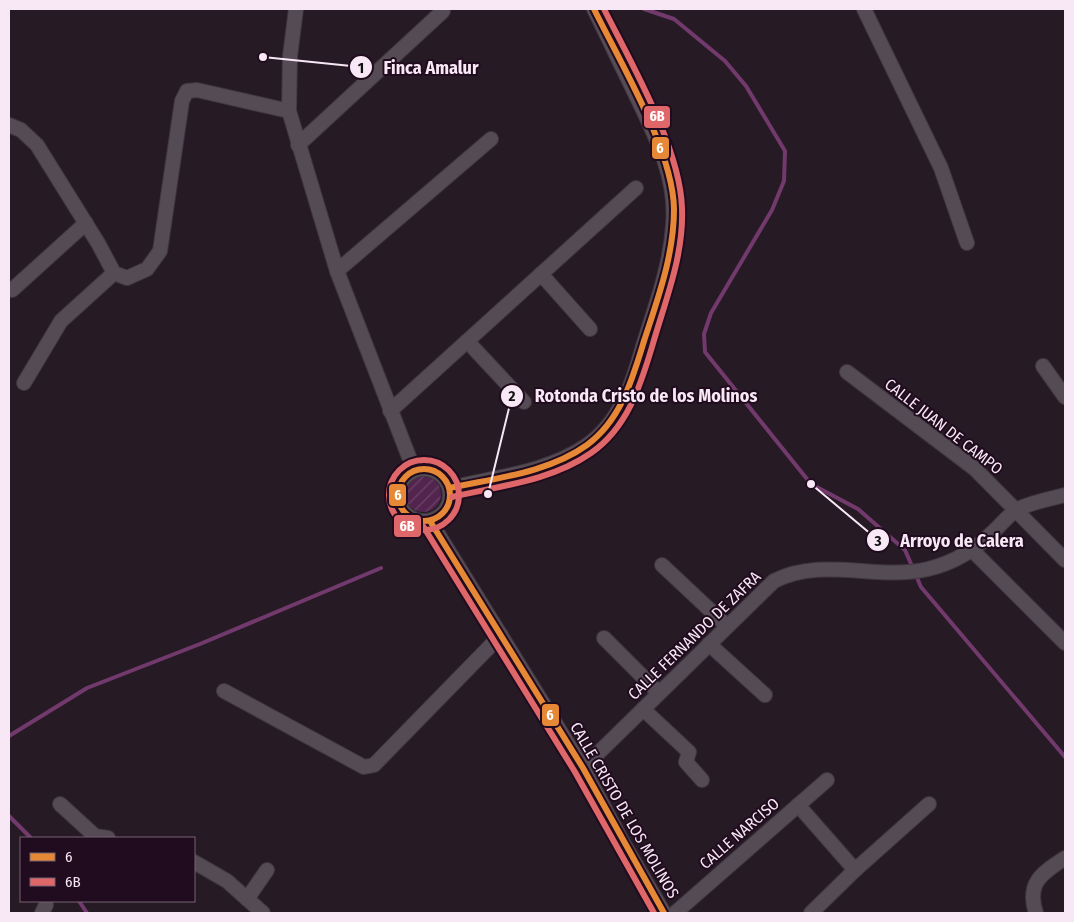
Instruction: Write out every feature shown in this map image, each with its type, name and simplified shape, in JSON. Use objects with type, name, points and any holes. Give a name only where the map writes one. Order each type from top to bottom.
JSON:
[{"type":"street","points":[[296,9],[290,56],[289,111],[337,271],[414,470]]},
{"type":"street","points":[[450,488],[533,471],[570,456],[587,446],[604,431],[619,411],[631,387],[667,269],[674,224],[670,176],[655,136],[594,9]]},
{"type":"street","points":[[864,9],[941,168],[967,243]]},
{"type":"street","points":[[298,145],[444,11]]},
{"type":"street","points":[[9,125],[21,130],[37,145],[86,223],[114,273],[127,278],[147,268],[160,251],[182,101],[188,91],[197,90],[289,111]]},
{"type":"street","points":[[337,271],[491,139]]},
{"type":"street","points":[[390,411],[636,188]]},
{"type":"street","points":[[12,290],[86,223]]},
{"type":"street","points":[[24,382],[61,321],[114,273]]},
{"type":"street","points":[[541,274],[590,329]]},
{"type":"street","points":[[467,341],[524,402]]},
{"type":"street","points":[[1044,366],[1065,397]]},
{"type":"street","name":"CALLE JUAN DE CAMPO","points":[[847,372],[975,469],[1017,509],[1065,560]]},
{"type":"street","points":[[432,469],[446,480],[450,488],[449,505],[438,518],[430,521],[413,519],[400,507],[398,490],[401,482],[414,470],[432,469]]},
{"type":"street","name":"CALLE FERNANDO DE ZAFRA","points":[[583,768],[774,581],[789,573],[808,569],[898,572],[941,566],[972,550],[1017,509],[1065,495]]},
{"type":"street","name":"CALLE CRISTO DE LOS MOLINOS","points":[[430,521],[583,768],[622,841],[664,913]]},
{"type":"street","points":[[972,550],[1065,643]]},
{"type":"street","points":[[662,565],[727,626]]},
{"type":"street","points":[[224,691],[364,767],[374,765],[501,635]]},
{"type":"street","points":[[604,638],[659,693]]},
{"type":"street","points":[[708,644],[765,695]]},
{"type":"street","points":[[643,709],[689,752],[686,762],[702,780]]},
{"type":"street","name":"CALLE NARCISO","points":[[675,913],[827,780]]},
{"type":"street","points":[[60,804],[95,836],[102,837]]},
{"type":"street","points":[[810,913],[929,804]]},
{"type":"street","points":[[798,805],[855,870]]},
{"type":"street","points":[[1036,913],[1033,897],[1035,884],[1043,872],[1065,858]]},
{"type":"street","points":[[195,863],[227,881],[263,913]]},
{"type":"street","points":[[247,899],[267,870]]},
{"type":"shaded area","points":[[423,476],[430,477],[436,481],[440,487],[440,501],[436,507],[430,511],[423,512],[416,511],[410,507],[406,501],[405,494],[406,487],[410,481],[416,477]]},
{"type":"waterway","points":[[644,9],[674,19],[725,61],[746,86],[785,151],[784,181],[772,210],[711,313],[704,334],[705,352],[811,484],[858,509],[905,550],[921,587],[1065,757]]},
{"type":"waterway","points":[[9,736],[87,688],[200,644],[381,568]]},
{"type":"waterway","points":[[9,816],[30,837]]},
{"type":"waterway","points":[[80,902],[87,913]]},
{"type":"transit line","name":"6","points":[[450,488],[521,473],[555,462],[587,445],[599,435],[617,411],[630,384],[660,292],[671,243],[674,209],[665,160],[643,107],[594,9]]},
{"type":"transit line","name":"6B","points":[[452,497],[506,486],[542,476],[559,470],[591,453],[614,432],[623,419],[637,392],[647,362],[677,261],[682,226],[682,208],[679,184],[664,132],[604,9]]},
{"type":"transit line","name":"6B","points":[[424,460],[437,463],[449,470],[456,482],[459,495],[456,508],[449,520],[437,527],[424,530],[411,527],[399,520],[392,508],[389,495],[392,482],[399,470],[411,463],[424,460]]},
{"type":"transit line","name":"6","points":[[419,469],[429,469],[443,476],[450,490],[450,495],[450,500],[443,514],[429,521],[419,521],[409,517],[402,510],[398,500],[398,490],[402,480],[409,473],[419,469]]},
{"type":"transit line","name":"6","points":[[430,521],[583,768],[664,913]]},
{"type":"transit line","name":"6B","points":[[423,526],[575,772],[654,913]]},
{"type":"place","name":"Finca Amalur","points":[[263,57]]},
{"type":"place","name":"Arroyo de Calera","points":[[811,484]]},
{"type":"place","name":"Rotonda Cristo de los Molinos","points":[[488,494]]}]
